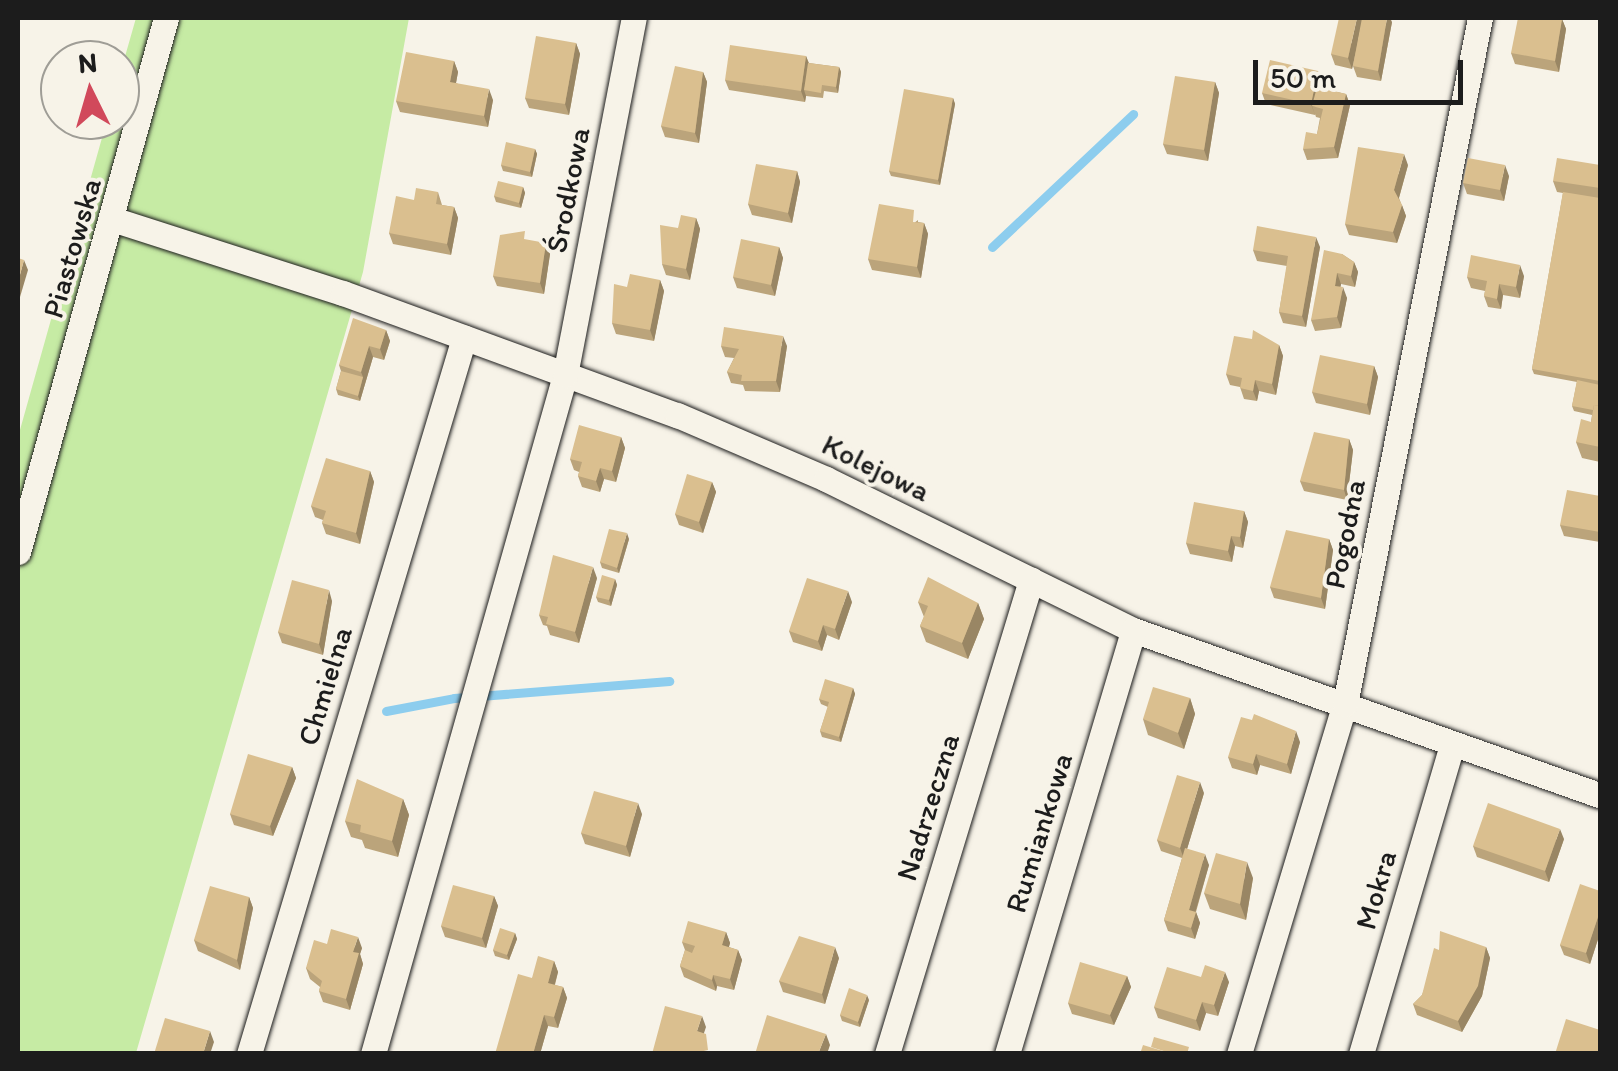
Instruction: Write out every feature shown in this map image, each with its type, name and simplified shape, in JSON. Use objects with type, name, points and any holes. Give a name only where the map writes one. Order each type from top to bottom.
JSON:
[{"type":"street","name":"Piastowska","points":[[18,552],[114,220],[166,18]]},
{"type":"street","name":"Środkowa","points":[[372,1054],[565,375],[634,18]]},
{"type":"street","name":"Pogodna","points":[[1239,1054],[1344,704],[1480,18]]},
{"type":"street","name":"Kolejowa","points":[[114,220],[565,375],[826,478],[1133,630],[1600,795]]},
{"type":"street","name":"Chmielna","points":[[250,1054],[464,338]]},
{"type":"street","name":"Nadrzeczna","points":[[887,1054],[1030,580]]},
{"type":"street","name":"Rumiankowa","points":[[1007,1054],[1133,630]]},
{"type":"street","name":"Mokra","points":[[1362,1054],[1452,745]]},
{"type":"green space","points":[[136,18],[409,18],[363,272],[136,1053],[18,1054],[18,437],[101,140],[140,140],[140,40],[130,40]]},
{"type":"building","points":[[1339,18],[1357,18],[1348,58],[1331,54]]},
{"type":"building","points":[[1362,18],[1387,18],[1378,71],[1353,66]]},
{"type":"building","points":[[1518,18],[1562,19],[1555,61],[1511,53]]},
{"type":"building","points":[[536,36],[576,43],[565,104],[525,98]]},
{"type":"building","points":[[730,45],[806,56],[801,91],[725,80]]},
{"type":"building","points":[[406,52],[454,61],[450,82],[489,89],[484,116],[396,101]]},
{"type":"building","points":[[1270,60],[1318,71],[1311,104],[1262,93]]},
{"type":"building","points":[[808,63],[839,67],[836,87],[822,85],[821,93],[804,90]]},
{"type":"building","points":[[675,66],[703,72],[695,133],[661,126]]},
{"type":"building","points":[[1175,76],[1215,82],[1204,150],[1163,144]]},
{"type":"building","points":[[1317,87],[1346,94],[1334,147],[1303,149],[1306,132],[1317,134],[1323,109],[1312,106]]},
{"type":"building","points":[[904,89],[953,98],[938,180],[889,171]]},
{"type":"building","points":[[506,142],[535,149],[530,172],[501,165]]},
{"type":"building","points":[[1358,147],[1404,154],[1394,190],[1402,205],[1393,232],[1345,224]]},
{"type":"building","points":[[1468,158],[1505,165],[1500,190],[1463,183]]},
{"type":"building","points":[[1557,158],[1600,165],[1600,188],[1553,181]]},
{"type":"building","points":[[756,164],[797,171],[788,213],[748,204]]},
{"type":"building","points":[[498,181],[523,187],[519,203],[494,196]]},
{"type":"building","points":[[416,188],[438,192],[436,204],[454,207],[447,244],[389,233],[396,196],[414,200]]},
{"type":"building","points":[[1563,192],[1600,198],[1600,381],[1532,369]]},
{"type":"building","points":[[879,204],[914,210],[913,222],[924,223],[917,267],[868,259]]},
{"type":"building","points":[[681,215],[696,218],[686,269],[662,264],[660,225],[678,228]]},
{"type":"building","points":[[1257,226],[1316,237],[1302,316],[1279,312],[1288,256],[1253,250]]},
{"type":"building","points":[[525,231],[524,239],[546,243],[540,283],[493,276],[500,235]]},
{"type":"building","points":[[741,239],[779,247],[771,285],[733,277]]},
{"type":"building","points":[[1324,250],[1354,262],[1351,276],[1337,273],[1335,286],[1343,287],[1337,317],[1311,320]]},
{"type":"building","points":[[1471,255],[1520,265],[1516,287],[1499,284],[1497,299],[1484,296],[1487,281],[1467,277]]},
{"type":"building","points":[[18,258],[24,260],[18,282]]},
{"type":"building","points":[[630,274],[660,280],[650,330],[612,323],[614,284],[627,287]]},
{"type":"building","points":[[353,318],[386,330],[380,349],[369,346],[361,372],[339,365]]},
{"type":"building","points":[[724,327],[783,336],[776,381],[741,381],[742,375],[727,372],[739,349],[721,346]]},
{"type":"building","points":[[1253,330],[1279,345],[1272,384],[1255,380],[1253,391],[1240,388],[1242,378],[1226,374],[1234,336],[1252,339]]},
{"type":"building","points":[[1320,355],[1374,366],[1367,404],[1312,392]]},
{"type":"building","points":[[341,371],[363,377],[358,396],[336,389]]},
{"type":"building","points":[[1577,380],[1600,385],[1600,406],[1594,405],[1593,410],[1572,406]]},
{"type":"building","points":[[1594,405],[1600,406],[1600,447],[1576,442],[1581,419],[1591,422]]},
{"type":"building","points":[[579,425],[621,437],[612,471],[600,468],[596,481],[578,476],[582,462],[570,459]]},
{"type":"building","points":[[1314,432],[1349,439],[1344,490],[1300,481]]},
{"type":"building","points":[[326,458],[370,471],[356,533],[322,523],[326,511],[311,506]]},
{"type":"building","points":[[687,474],[712,482],[699,522],[675,514]]},
{"type":"building","points":[[1567,490],[1600,496],[1600,532],[1560,525]]},
{"type":"building","points":[[1194,502],[1244,511],[1240,537],[1231,536],[1228,551],[1186,543]]},
{"type":"building","points":[[609,529],[627,533],[617,568],[600,562]]},
{"type":"building","points":[[1286,530],[1329,539],[1321,598],[1270,587]]},
{"type":"building","points":[[553,555],[593,567],[575,632],[546,624],[548,617],[539,615]]},
{"type":"building","points":[[602,575],[615,579],[609,600],[596,597]]},
{"type":"building","points":[[928,577],[978,603],[962,643],[920,626],[928,606],[918,602]]},
{"type":"building","points":[[807,578],[848,591],[835,629],[823,625],[818,641],[789,631]]},
{"type":"building","points":[[292,580],[329,590],[319,644],[278,632]]},
{"type":"building","points":[[825,679],[853,688],[839,737],[820,731],[829,702],[819,699]]},
{"type":"building","points":[[1153,687],[1190,698],[1178,733],[1143,719]]},
{"type":"building","points":[[1254,714],[1296,731],[1287,764],[1256,754],[1253,764],[1228,757],[1241,717],[1252,720]]},
{"type":"building","points":[[248,754],[292,767],[270,826],[230,814]]},
{"type":"building","points":[[1177,775],[1200,782],[1180,848],[1157,840]]},
{"type":"building","points":[[357,779],[403,799],[392,841],[360,832],[361,825],[345,821]]},
{"type":"building","points":[[594,791],[638,803],[626,846],[581,833]]},
{"type":"building","points":[[1488,803],[1560,829],[1545,871],[1473,846]]},
{"type":"building","points":[[1185,848],[1205,854],[1189,910],[1196,912],[1191,928],[1164,920]]},
{"type":"building","points":[[1216,853],[1247,862],[1240,904],[1204,893]]},
{"type":"building","points":[[1580,884],[1600,891],[1600,911],[1586,953],[1560,945]]},
{"type":"building","points":[[453,885],[494,896],[482,938],[441,926]]},
{"type":"building","points":[[210,886],[249,897],[237,960],[194,940]]},
{"type":"building","points":[[688,921],[726,932],[722,945],[738,950],[730,979],[713,975],[712,980],[680,966],[685,950],[692,953],[695,946],[682,942]]},
{"type":"building","points":[[500,928],[515,933],[507,955],[493,950]]},
{"type":"building","points":[[331,929],[358,937],[353,952],[359,953],[346,999],[319,991],[322,981],[306,968],[314,940],[327,944]]},
{"type":"building","points":[[1440,931],[1486,947],[1478,986],[1458,1021],[1413,1004],[1422,995],[1434,948],[1439,950]]},
{"type":"building","points":[[799,936],[835,947],[822,994],[779,981]]},
{"type":"building","points":[[538,956],[554,961],[548,983],[563,987],[554,1017],[544,1015],[533,1054],[495,1054],[518,974],[532,978]]},
{"type":"building","points":[[1080,962],[1127,976],[1110,1015],[1068,1003]]},
{"type":"building","points":[[1205,965],[1225,972],[1214,1005],[1202,1002],[1196,1020],[1154,1007],[1167,967],[1201,977]]},
{"type":"building","points":[[849,988],[867,995],[858,1022],[840,1015]]},
{"type":"building","points":[[665,1006],[702,1016],[697,1031],[706,1034],[708,1050],[652,1054]]},
{"type":"building","points":[[767,1015],[826,1034],[818,1054],[755,1054]]},
{"type":"building","points":[[165,1018],[210,1031],[203,1054],[154,1054]]},
{"type":"building","points":[[1566,1019],[1600,1030],[1600,1054],[1555,1054]]},
{"type":"building","points":[[1154,1037],[1189,1047],[1187,1054],[1151,1047]]},
{"type":"building","points":[[1143,1045],[1173,1054],[1140,1054]]},
{"type":"waterway","points":[[992,247],[1133,114]]},
{"type":"waterway","points":[[386,711],[454,698],[669,681]]}]
